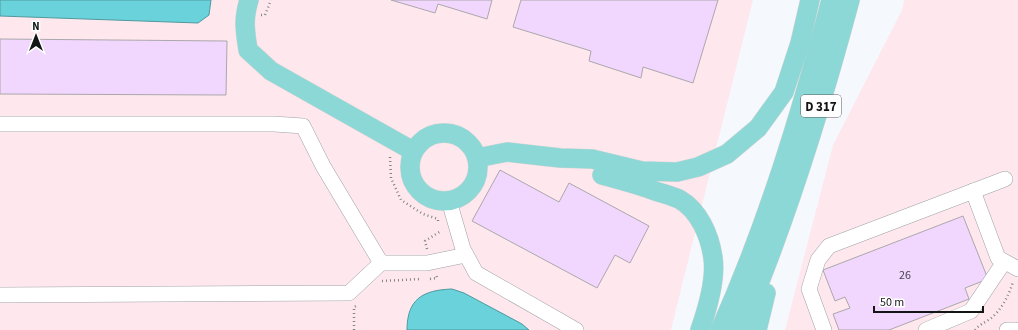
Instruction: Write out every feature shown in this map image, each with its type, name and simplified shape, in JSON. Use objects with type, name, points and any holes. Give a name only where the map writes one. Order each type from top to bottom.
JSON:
[{"type":"main road","points":[[477,158],[507,152],[560,158],[592,159],[642,171],[677,172],[698,167],[727,154],[758,128],[784,92],[800,43],[810,0]]},
{"type":"main road","name":"D 317","points":[[720,330],[780,178],[797,124],[831,0]]},
{"type":"main road","name":"D 317","points":[[740,330],[787,210],[822,102],[850,0]]},
{"type":"main road","points":[[247,6],[244,24],[248,50],[271,71],[413,151]]},
{"type":"main road","points":[[439,133],[455,135],[466,141],[474,150],[477,158],[478,166],[475,182],[464,195],[449,201],[440,202],[424,196],[418,190],[410,176],[410,159],[413,151],[418,144],[427,137],[439,133]]},
{"type":"main road","points":[[560,158],[573,168],[633,183],[679,199],[696,214],[706,230],[714,258],[713,277],[707,310],[700,330]]},
{"type":"main road","points":[[757,330],[787,210]]},
{"type":"street","points":[[0,124],[274,124],[304,126],[323,166],[381,263]]},
{"type":"street","points":[[824,330],[809,289],[818,260],[829,246],[1005,179]]},
{"type":"street","points":[[926,330],[971,311],[1013,267],[998,258],[973,191]]},
{"type":"street","points":[[449,201],[463,249],[476,273],[576,330]]},
{"type":"street","points":[[0,295],[350,293],[381,263],[427,263],[466,255]]},
{"type":"street","points":[[1007,330],[1015,330]]},
{"type":"path","points":[[247,6],[255,16],[265,15],[270,0]]},
{"type":"path","points":[[390,155],[391,178],[401,200],[423,214],[438,219],[451,258]]},
{"type":"path","points":[[975,330],[979,325],[990,319],[1000,309],[1011,288],[1013,267]]},
{"type":"shaded area","points":[[0,0],[753,0],[671,330],[0,330]]},
{"type":"shaded area","points":[[904,0],[1018,0],[1018,330],[785,330],[833,145],[902,10]]},
{"type":"water","points":[[0,0],[211,0],[209,15],[198,23],[0,16]]},
{"type":"water","points":[[452,289],[464,293],[522,324],[529,330],[407,330],[410,311],[419,298],[433,291]]},
{"type":"building","points":[[391,0],[492,0],[487,19],[438,4],[435,13]]},
{"type":"building","points":[[521,0],[718,0],[693,83],[643,67],[641,78],[589,61],[591,51],[513,27]]},
{"type":"building","points":[[0,39],[227,41],[226,95],[0,94]]},
{"type":"building","points":[[500,170],[559,202],[569,183],[649,226],[630,263],[615,255],[597,288],[472,221]]},
{"type":"building","points":[[963,216],[988,279],[965,288],[969,299],[889,330],[839,330],[833,314],[850,308],[845,297],[835,301],[823,270]]}]
